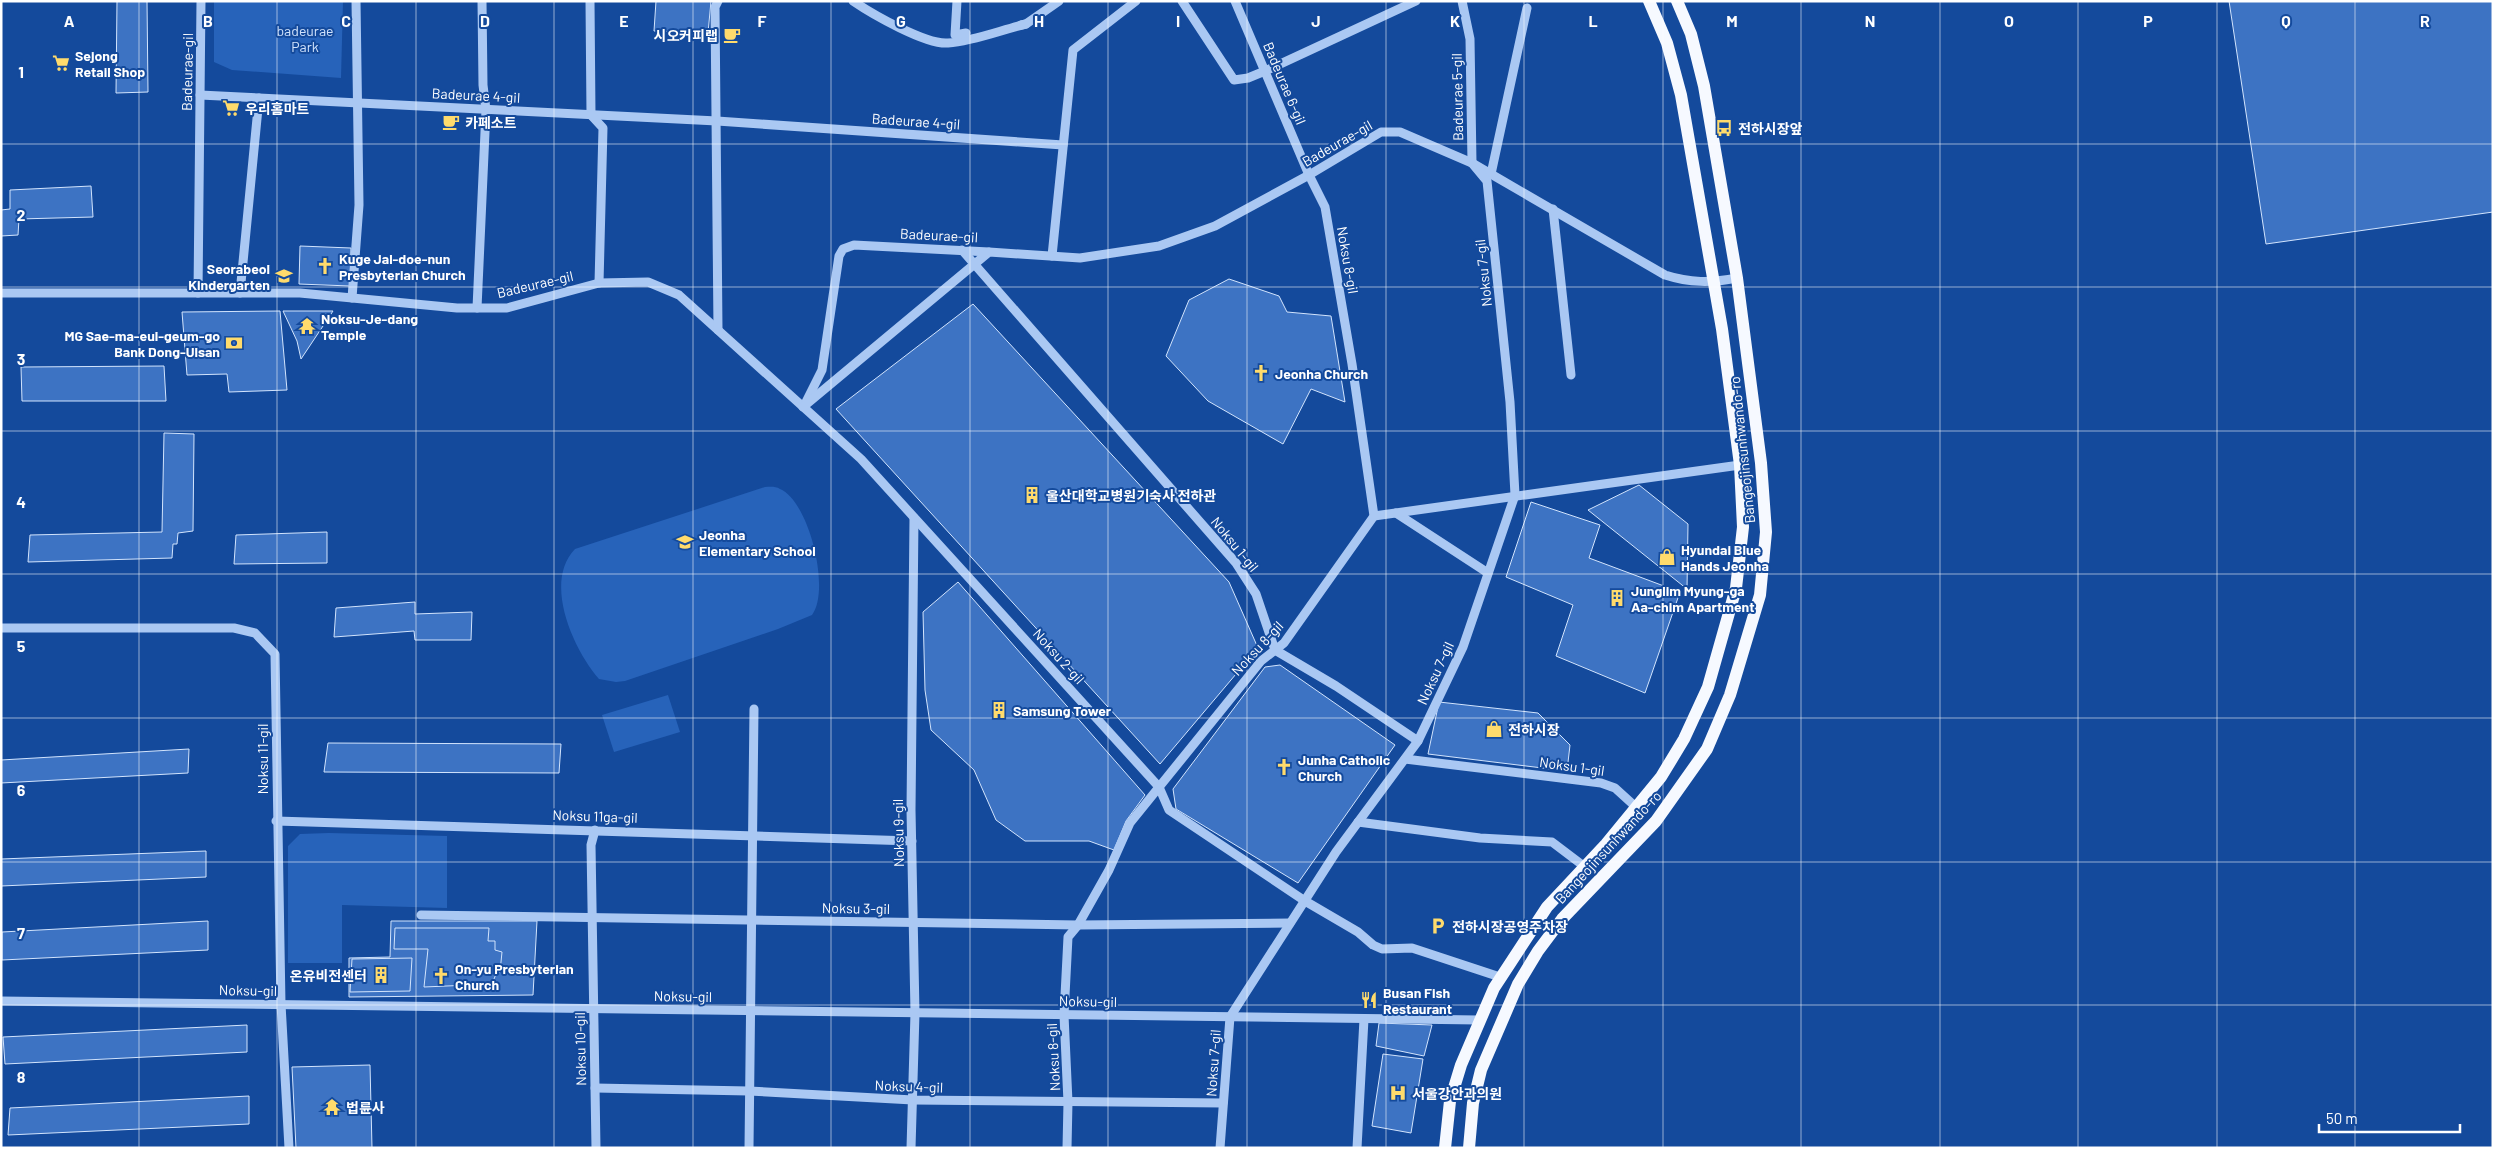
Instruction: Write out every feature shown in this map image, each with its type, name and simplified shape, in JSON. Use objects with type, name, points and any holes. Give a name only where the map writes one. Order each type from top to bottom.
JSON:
[{"type":"main road","name":"Bangeojinsunhwando-ro","points":[[1445,1148],[1450,1101],[1461,1065],[1479,1020],[1500,977],[1547,907],[1637,808],[1670,762],[1708,687],[1736,588],[1743,527],[1740,465],[1714,282],[1681,95],[1667,43],[1649,1]]},
{"type":"main road","name":"Bangeojinsunhwando-ro","points":[[1469,1148],[1474,1103],[1481,1070],[1518,984],[1538,951],[1562,919],[1656,821],[1684,785],[1707,749],[1730,695],[1760,595],[1766,532],[1761,463],[1736,278],[1704,86],[1691,34],[1677,1]]},
{"type":"street","name":"Badeurae-gil","points":[[198,293],[201,1]]},
{"type":"street","points":[[352,298],[359,205],[356,1]]},
{"type":"street","points":[[476,308],[486,110],[483,85],[482,1]]},
{"type":"street","points":[[590,1],[592,115],[603,128],[599,283]]},
{"type":"street","points":[[718,1],[715,7],[718,330]]},
{"type":"street","points":[[854,1],[868,12],[918,36],[946,44],[1026,24],[1059,1]]},
{"type":"street","points":[[957,1],[955,35],[1026,24]]},
{"type":"street","points":[[1052,256],[1073,50],[1136,1]]},
{"type":"street","points":[[1182,1],[1234,80],[1248,78],[1265,71],[1416,1]]},
{"type":"street","name":"Badeurae 6-gil","points":[[1235,1],[1309,175]]},
{"type":"street","name":"Badeurae 5-gil","points":[[1462,1],[1470,39],[1472,163]]},
{"type":"street","points":[[1491,174],[1527,8]]},
{"type":"street","name":"Badeurae 4-gil","points":[[200,95],[716,121],[1063,145]]},
{"type":"street","points":[[240,293],[258,98]]},
{"type":"street","name":"Badeurae-gil","points":[[803,407],[822,370],[839,256],[843,249],[854,244],[1080,258],[1160,246],[1215,226],[1309,175],[1364,141],[1390,131],[1400,132],[1472,163],[1665,275],[1687,282],[1714,282],[1736,278]]},
{"type":"street","name":"Noksu 7-gil","points":[[1220,1148],[1230,1017],[1304,901],[1358,822],[1418,742],[1463,647],[1515,495],[1510,402],[1487,181],[1472,163]]},
{"type":"street","name":"Noksu 8-gil","points":[[1067,1148],[1068,1102],[1064,1015],[1068,937],[1078,925],[1109,870],[1130,824],[1261,661],[1284,643],[1374,516],[1352,364],[1325,207],[1309,175]]},
{"type":"street","points":[[1554,209],[1571,375]]},
{"type":"street","name":"Noksu 1-gil","points":[[962,250],[1236,563],[1256,594],[1275,650]]},
{"type":"street","name":"Badeurae-gil","points":[[803,407],[990,252]]},
{"type":"street","name":"Badeurae-gil","points":[[1,293],[300,293],[457,308],[507,308],[599,283],[648,282],[679,295],[803,407]]},
{"type":"street","name":"Noksu 2-gil","points":[[803,407],[861,459],[1159,787],[1169,810],[1304,901],[1382,949],[1412,948],[1500,977]]},
{"type":"street","points":[[1374,516],[1740,465]]},
{"type":"street","points":[[1396,513],[1488,573]]},
{"type":"street","name":"Noksu 9-gil","points":[[911,1148],[915,1013],[912,841],[914,518]]},
{"type":"street","name":"Noksu 11-gil","points":[[1,628],[234,628],[255,633],[275,654],[276,821],[281,1004],[289,1148]]},
{"type":"street","points":[[1275,650],[1336,686],[1418,742]]},
{"type":"street","points":[[749,1148],[750,920],[754,709]]},
{"type":"street","name":"Noksu 1-gil","points":[[1405,759],[1601,783],[1616,788],[1637,808]]},
{"type":"street","name":"Noksu 11ga-gil","points":[[276,821],[912,841]]},
{"type":"street","points":[[1358,822],[1480,838],[1552,842],[1585,867]]},
{"type":"street","name":"Noksu 10-gil","points":[[595,830],[591,845],[596,1148]]},
{"type":"street","name":"Noksu 3-gil","points":[[421,915],[1078,925],[1290,924]]},
{"type":"street","name":"Noksu-gil","points":[[1,1001],[1479,1020]]},
{"type":"street","points":[[1357,1148],[1364,1019]]},
{"type":"street","name":"Noksu 4-gil","points":[[595,1088],[749,1091],[913,1100],[1224,1103]]},
{"type":"green space","name":"badeurae Park","points":[[214,1],[343,1],[341,78],[232,70],[214,62]]},
{"type":"green space","points":[[765,487],[778,488],[790,497],[800,510],[808,528],[818,567],[819,586],[817,603],[812,615],[778,629],[625,681],[616,682],[599,679],[580,651],[565,615],[562,579],[566,563],[575,549]]},
{"type":"green space","points":[[668,695],[680,732],[614,752],[602,715]]},
{"type":"green space","points":[[300,834],[447,836],[447,908],[342,905],[342,963],[288,963],[288,846]]},
{"type":"building","points":[[117,1],[147,1],[148,92],[116,93]]},
{"type":"building","points":[[656,1],[711,1],[708,33],[654,31]]},
{"type":"building","points":[[2229,1],[2493,1],[2493,212],[2266,244]]},
{"type":"building","points":[[91,186],[93,217],[19,219],[18,235],[1,236],[1,210],[10,209],[10,190]]},
{"type":"building","name":"Kuge Jal-doe-nun Presbyterian Church","points":[[300,246],[351,248],[350,286],[299,284]]},
{"type":"building","name":"Jeonha Church","points":[[1229,279],[1279,296],[1287,312],[1331,316],[1345,402],[1311,389],[1283,444],[1208,401],[1166,356],[1189,300]]},
{"type":"building","name":"울산대학교병원기숙사 전하관","points":[[973,304],[1229,582],[1258,648],[1160,764],[836,409]]},
{"type":"building","name":"MG Sae-ma-eul-geum-go Bank Dong-Ulsan","points":[[280,311],[287,390],[229,392],[227,374],[187,375],[182,312]]},
{"type":"building","name":"Noksu-Je-dang Temple","points":[[283,311],[333,311],[301,359],[297,341]]},
{"type":"building","points":[[164,366],[166,401],[22,401],[21,367]]},
{"type":"building","points":[[164,433],[194,434],[193,531],[178,533],[177,544],[173,544],[172,558],[28,562],[30,535],[162,532]]},
{"type":"building","name":"Hyundai Blue Hands Jeonha","points":[[1639,485],[1688,524],[1687,589],[1588,510]]},
{"type":"building","name":"Junglim Myung-ga Aa-chim Apartment","points":[[1531,502],[1600,525],[1589,558],[1680,592],[1645,693],[1556,656],[1573,605],[1506,577]]},
{"type":"building","points":[[327,532],[327,563],[234,564],[236,535]]},
{"type":"building","name":"Samsung Tower","points":[[958,582],[1145,795],[1126,821],[1114,850],[1089,841],[1025,841],[996,820],[974,770],[931,730],[925,690],[923,612]]},
{"type":"building","points":[[415,602],[415,614],[472,612],[471,640],[415,640],[414,631],[334,637],[336,608]]},
{"type":"building","name":"Junha Catholic Church","points":[[1280,665],[1395,745],[1298,883],[1176,809],[1173,789],[1265,667]]},
{"type":"building","name":"전하시장","points":[[1439,702],[1538,713],[1570,745],[1567,771],[1428,754]]},
{"type":"building","points":[[328,743],[561,744],[559,773],[324,772]]},
{"type":"building","points":[[189,749],[188,773],[1,783],[1,760]]},
{"type":"building","points":[[206,851],[206,877],[1,886],[1,859]]},
{"type":"building","points":[[208,921],[208,950],[2,960],[2,932]]},
{"type":"building","name":"On-yu Presbyterian Church","points":[[391,921],[537,921],[533,995],[349,997],[349,958],[390,957]]},
{"type":"building","points":[[395,928],[489,928],[488,941],[495,941],[495,950],[502,952],[500,972],[496,974],[492,984],[424,987],[428,949],[394,949]]},
{"type":"building","name":"온유비전센터","points":[[412,958],[410,991],[350,992],[352,959]]},
{"type":"building","points":[[1379,1023],[1432,1025],[1424,1056],[1376,1046]]},
{"type":"building","points":[[247,1025],[247,1052],[5,1064],[3,1037]]},
{"type":"building","name":"서울강안과의원","points":[[1383,1054],[1423,1059],[1411,1133],[1372,1126]]},
{"type":"building","name":"법륜사","points":[[370,1065],[372,1148],[296,1148],[292,1067]]},
{"type":"building","points":[[249,1096],[249,1124],[8,1135],[10,1108]]},
{"type":"place","name":"시오커피랩","points":[[732,35]]},
{"type":"place","name":"Sejong Retail Shop","points":[[61,63]]},
{"type":"place","name":"우리홈마트","points":[[231,108]]},
{"type":"place","name":"카페소트","points":[[451,122]]},
{"type":"place","name":"전하시장앞","points":[[1724,128]]},
{"type":"place","name":"Kuge Jal-doe-nun Presbyterian Church","points":[[325,266]]},
{"type":"place","name":"Seorabeol Kindergarten","points":[[284,276]]},
{"type":"place","name":"Noksu-Je-dang Temple","points":[[307,326]]},
{"type":"place","name":"MG Sae-ma-eul-geum-go Bank Dong-Ulsan","points":[[234,343]]},
{"type":"place","name":"Jeonha Church","points":[[1261,373]]},
{"type":"place","name":"울산대학교병원기숙사 전하관","points":[[1032,495]]},
{"type":"place","name":"Jeonha Elementary School","points":[[685,542]]},
{"type":"place","name":"Hyundai Blue Hands Jeonha","points":[[1667,557]]},
{"type":"place","name":"Junglim Myung-ga Aa-chim Apartment","points":[[1617,598]]},
{"type":"place","name":"Samsung Tower","points":[[999,710]]},
{"type":"place","name":"전하시장","points":[[1494,729]]},
{"type":"place","name":"Junha Catholic Church","points":[[1284,767]]},
{"type":"place","name":"전하시장공영주차장","points":[[1438,926]]},
{"type":"place","name":"온유비전센터","points":[[381,975]]},
{"type":"place","name":"On-yu Presbyterian Church","points":[[441,976]]},
{"type":"place","name":"Busan Fish Restaurant","points":[[1369,1000]]},
{"type":"place","name":"서울강안과의원","points":[[1398,1093]]},
{"type":"place","name":"법륜사","points":[[332,1107]]}]
